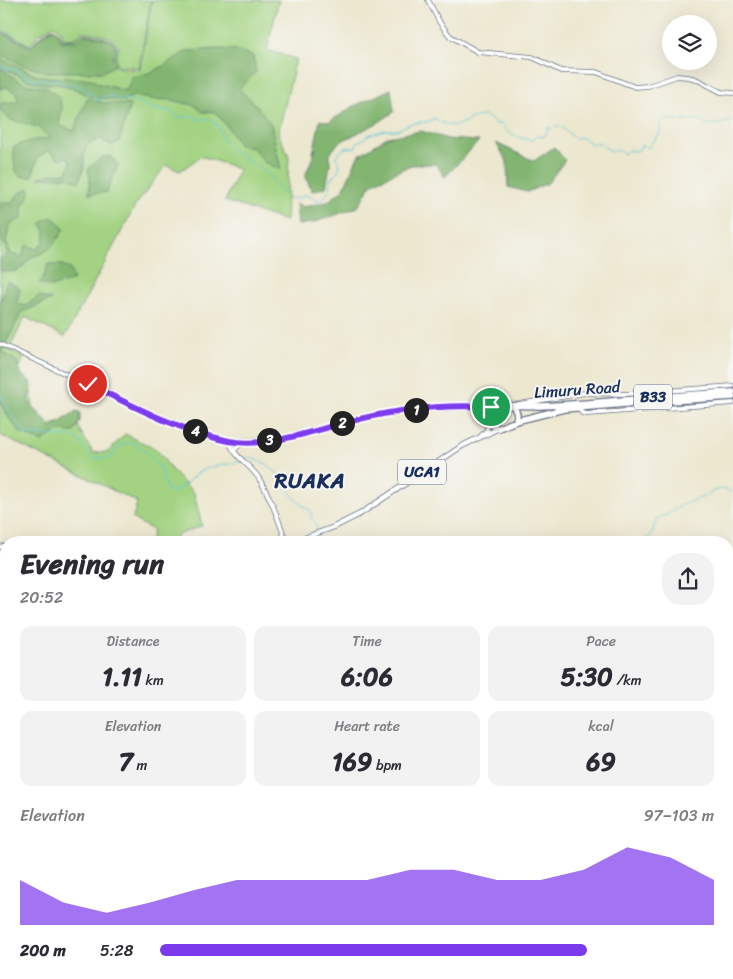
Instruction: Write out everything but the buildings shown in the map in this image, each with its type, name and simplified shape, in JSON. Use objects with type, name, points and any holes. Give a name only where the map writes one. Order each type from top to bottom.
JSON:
[{"type":"highway","name":"Limuru Road","points":[[512,406],[733,392]]},
{"type":"highway","name":"Limuru Road","points":[[576,408],[638,402],[733,397]]},
{"type":"highway","points":[[512,406],[517,414],[516,421],[499,428],[495,427],[488,420],[488,411],[494,407],[512,406]]},
{"type":"highway","name":"B33","points":[[516,421],[558,410],[576,408]]},
{"type":"main road","points":[[428,0],[440,23],[450,36],[478,52],[521,55],[560,71],[596,72],[635,87],[648,86],[672,78],[688,77],[721,92],[733,93]]},
{"type":"main road","points":[[0,343],[160,417],[192,430],[232,441],[275,440],[358,419],[394,413],[439,408],[494,407]]},
{"type":"main road","points":[[512,406],[553,397],[585,393],[626,394],[733,386]]},
{"type":"main road","points":[[576,408],[582,413],[587,414],[733,403]]},
{"type":"main road","points":[[475,407],[488,420],[487,430],[480,436]]},
{"type":"main road","name":"UCA1","points":[[310,536],[365,511],[445,456],[480,436],[499,428]]},
{"type":"main road","points":[[232,441],[236,452],[263,486],[284,536]]},
{"type":"main road","points":[[236,452],[244,441]]},
{"type":"green space","points":[[0,0],[151,0],[139,68],[116,65],[116,55],[119,49],[109,37],[99,34],[82,31],[76,38],[64,39],[62,32],[54,25],[39,34],[30,45],[0,29]]},
{"type":"green space","points":[[152,0],[279,0],[267,50],[296,59],[278,134],[289,156],[286,221],[225,201],[239,169],[201,156],[180,171],[166,165],[135,206],[65,337],[25,317],[9,350],[24,357],[17,374],[31,391],[34,413],[44,426],[62,422],[76,415],[79,429],[93,453],[108,452],[125,434],[156,449],[174,473],[194,493],[202,526],[176,536],[152,536],[153,530],[133,519],[137,502],[0,435],[0,31],[31,46],[41,35],[52,28],[59,32],[63,40],[76,39],[82,33],[103,37],[112,41],[118,50],[115,56],[116,67],[140,70]]},
{"type":"green space","points":[[54,28],[60,35],[61,41],[77,41],[84,34],[112,41],[116,48],[113,55],[114,66],[102,72],[47,72],[22,65],[0,54],[0,32],[31,48],[40,37]]},
{"type":"green space","points":[[237,50],[253,56],[256,72],[239,89],[256,105],[271,124],[281,170],[264,162],[253,148],[239,145],[215,112],[203,112],[194,105],[171,100],[133,96],[125,101],[90,97],[75,89],[57,84],[29,81],[0,68],[0,58],[36,75],[93,79],[97,83],[126,91],[132,77],[153,72],[187,51]]},
{"type":"green space","points":[[0,69],[25,84],[46,87],[59,97],[62,108],[59,125],[74,131],[87,98],[102,102],[130,105],[119,142],[111,145],[100,139],[87,145],[84,155],[84,167],[79,182],[67,177],[38,178],[50,174],[67,173],[71,162],[67,157],[58,159],[49,150],[38,157],[32,177],[20,176],[15,169],[13,147],[30,141],[50,138],[38,127],[11,120],[0,110],[0,104],[18,101],[17,93],[6,87],[0,89]]},
{"type":"green space","points":[[391,89],[394,112],[338,143],[330,154],[326,187],[312,191],[305,176],[316,149],[313,153],[320,120],[329,122],[354,106]]},
{"type":"green space","points":[[421,131],[448,139],[479,141],[445,177],[436,164],[411,165],[371,184],[358,207],[313,223],[298,225],[296,204],[304,207],[327,202],[343,190],[358,156],[387,137]]},
{"type":"green space","points":[[496,143],[534,161],[554,147],[565,160],[548,183],[527,192],[508,187],[507,161]]},
{"type":"green space","points":[[110,156],[118,165],[107,192],[89,194],[90,179],[88,169],[102,157]]},
{"type":"green space","points":[[29,188],[30,194],[22,207],[22,218],[10,225],[6,241],[11,254],[22,257],[26,245],[37,249],[44,242],[45,231],[41,223],[50,217],[55,219],[64,229],[51,247],[43,253],[31,257],[18,270],[11,272],[0,271],[0,259],[8,254],[0,236],[0,202],[12,203],[18,194]]},
{"type":"green space","points":[[48,264],[62,265],[70,269],[74,280],[50,287],[39,283],[44,277]]},
{"type":"green space","points":[[7,281],[20,289],[17,303],[26,306],[39,296],[51,300],[22,312],[2,351],[17,362],[21,374],[32,383],[28,401],[52,428],[76,411],[80,412],[80,421],[74,432],[58,431],[42,442],[21,433],[8,417],[0,402],[0,298],[2,298]]},
{"type":"waterway","points":[[0,65],[8,70],[16,69],[36,81],[43,78],[46,81],[55,80],[67,85],[80,86],[97,100],[110,95],[118,100],[128,99],[152,109],[170,111],[176,116],[186,118],[189,115],[200,120],[206,118],[212,120],[215,125],[217,124],[224,142],[237,155],[266,172],[287,196],[295,199],[306,195],[321,201],[330,188],[330,179],[339,169],[340,164],[335,156],[345,148],[356,147],[357,142],[368,135],[385,130],[397,130],[410,124],[427,122],[435,118],[444,124],[456,125],[485,115],[496,124],[502,124],[511,134],[532,140],[537,136],[542,137],[546,135],[548,127],[551,129],[554,126],[560,126],[575,139],[581,137],[592,144],[601,143],[612,151],[620,151],[624,154],[628,150],[636,151],[640,149],[641,145],[649,148],[651,142],[655,141],[656,136],[659,135],[660,123],[668,119],[685,121],[700,119],[706,125],[733,121]]},
{"type":"waterway","points":[[0,394],[24,434],[76,437],[92,458],[110,458],[121,444],[134,443],[144,450],[160,467],[167,490],[172,492],[197,473],[213,467],[236,462],[248,457],[267,464],[285,481],[295,498],[312,512],[311,518],[316,523],[317,531]]},
{"type":"waterway","points":[[651,536],[657,518],[716,490],[727,490],[733,493]]},
{"type":"district","name":"RUAKA","points":[[310,481]]},
{"type":"route","points":[[88,384],[149,413],[192,430],[229,441],[275,440],[384,414],[431,408],[491,407]]}]
